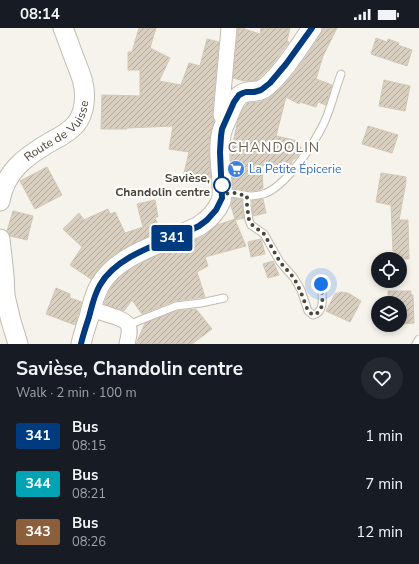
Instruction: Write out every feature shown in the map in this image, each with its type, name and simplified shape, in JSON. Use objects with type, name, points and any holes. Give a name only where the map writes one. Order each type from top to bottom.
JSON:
[{"type":"street","name":"Route de Vuisse","points":[[0,201],[6,181],[18,165],[37,149],[68,131],[77,123],[82,113],[84,98],[83,83],[63,28]]},
{"type":"street","points":[[225,123],[221,115],[229,28]]},
{"type":"street","points":[[81,344],[94,298],[106,275],[126,260],[140,252],[199,226],[216,210],[221,202],[222,194],[220,141],[222,129],[236,99],[243,93],[258,91],[267,86],[286,64],[312,28]]},
{"type":"street","points":[[0,239],[5,296],[18,344]]},
{"type":"street","points":[[91,309],[120,319],[126,323],[130,332],[127,344]]},
{"type":"lane","points":[[222,194],[235,193],[250,196],[264,194],[275,187],[291,172],[313,142],[324,123],[341,74]]},
{"type":"lane","points":[[247,196],[247,206],[251,224],[264,234],[280,262],[294,278],[308,311],[313,315],[316,315],[321,308],[321,284]]},
{"type":"lane","points":[[128,325],[176,306],[224,298]]},
{"type":"lane","points":[[416,344],[419,339]]},
{"type":"building","points":[[139,28],[156,28],[150,48],[170,58],[159,81],[181,85],[189,63],[200,66],[207,39],[219,42],[212,114],[214,121],[209,141],[211,181],[183,177],[189,152],[169,149],[173,126],[101,129],[102,95],[140,96],[140,70],[128,70],[128,52],[132,52]]},
{"type":"building","points":[[238,28],[260,34],[261,28],[290,28],[287,41],[289,42],[271,66],[257,80],[244,81],[233,78]]},
{"type":"building","points":[[323,28],[337,28],[323,56],[316,79],[332,85],[326,105],[318,102],[316,107],[300,102],[299,104],[286,97],[276,136],[298,141],[297,146],[301,147],[299,154],[295,159],[293,159],[290,166],[286,170],[262,165],[263,188],[251,191],[233,188],[231,152],[238,120],[243,109],[248,103],[260,102],[268,99],[281,88],[308,54],[321,34]]},
{"type":"building","points":[[376,38],[387,42],[388,39],[399,43],[398,45],[412,50],[407,66],[371,54]]},
{"type":"building","points":[[384,80],[410,86],[405,111],[379,106]]},
{"type":"building","points":[[368,126],[398,135],[392,153],[362,144]]},
{"type":"building","points":[[47,167],[62,195],[35,209],[20,181]]},
{"type":"building","points":[[381,173],[406,177],[399,220],[408,220],[409,259],[407,259],[407,252],[393,251],[391,205],[376,202]]},
{"type":"building","points":[[233,198],[242,200],[244,218],[235,220],[246,246],[205,257],[208,266],[197,272],[205,297],[174,301],[142,314],[132,300],[124,311],[104,304],[109,291],[116,281],[125,273],[149,259],[204,236],[217,225],[235,219],[231,206]]},
{"type":"building","points":[[263,199],[266,213],[253,216],[252,201]]},
{"type":"building","points":[[155,200],[158,217],[155,217],[160,231],[126,247],[113,255],[101,266],[91,279],[70,265],[82,247],[63,229],[79,213],[84,220],[108,209],[110,214],[115,212],[125,233],[143,227],[137,204]]},
{"type":"building","points":[[13,211],[33,216],[27,240],[10,236],[7,231]]},
{"type":"building","points":[[261,239],[265,254],[251,257],[248,242]]},
{"type":"building","points":[[273,261],[279,275],[268,278],[263,264]]},
{"type":"building","points":[[56,288],[70,294],[70,298],[82,302],[75,325],[46,314]]},
{"type":"building","points":[[388,291],[411,291],[411,295],[413,295],[414,323],[407,324],[407,296],[388,296]]},
{"type":"building","points":[[341,292],[348,293],[361,301],[350,322],[326,311],[335,294]]},
{"type":"building","points":[[196,309],[212,329],[192,344],[136,344],[145,323],[177,311]]},
{"type":"bus line","name":"341","points":[[81,344],[94,298],[106,275],[114,268],[140,252],[199,226],[207,220],[219,206],[222,198],[220,152],[222,129],[234,102],[239,95],[246,92],[261,90],[270,83],[312,28]]},
{"type":"place","name":"La Petite Épicerie","points":[[236,169]]},
{"type":"place","name":"Savièse, Chandolin centre","points":[[222,185]]},
{"type":"district","name":"CHANDOLIN","points":[[274,147]]},
{"type":"route","points":[[222,185],[222,194],[235,193],[247,196],[246,202],[251,224],[264,234],[280,262],[294,278],[298,284],[308,311],[313,315],[316,315],[321,308],[321,284]]}]
